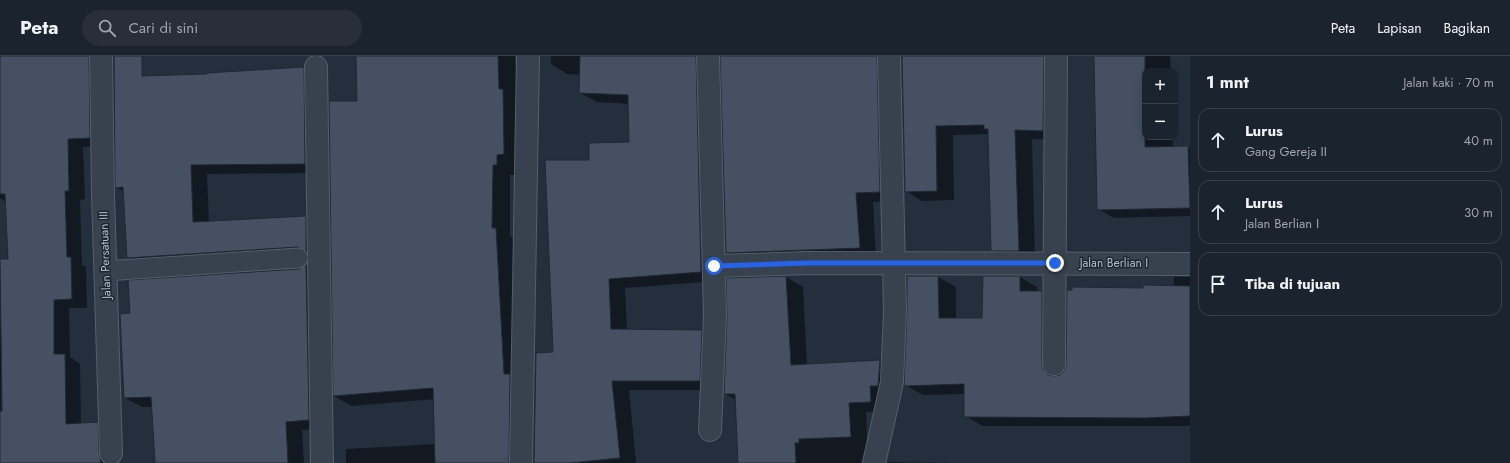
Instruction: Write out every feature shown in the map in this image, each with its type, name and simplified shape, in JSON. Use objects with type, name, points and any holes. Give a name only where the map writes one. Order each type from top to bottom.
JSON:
[{"type":"street","name":"Jalan Persatuan III","points":[[101,56],[111,453]]},
{"type":"street","points":[[521,463],[528,56]]},
{"type":"street","points":[[708,56],[715,316],[710,430]]},
{"type":"street","points":[[874,463],[892,382],[895,263],[889,56]]},
{"type":"street","points":[[1054,364],[1056,56]]},
{"type":"street","points":[[316,67],[322,463]]},
{"type":"street","name":"Jalan Berlian I","points":[[714,266],[807,263],[1190,264]]},
{"type":"lane","points":[[106,271],[298,258]]},
{"type":"building","points":[[0,56],[89,56],[90,138],[68,139],[69,191],[65,191],[67,257],[71,257],[72,299],[54,300],[54,354],[65,354],[66,424],[98,422],[99,453],[101,463],[0,463],[0,411],[2,411],[0,259],[8,259],[5,194],[0,194]]},
{"type":"building","points":[[114,56],[142,56],[142,76],[207,74],[304,67],[305,164],[191,165],[193,222],[306,216],[306,251],[297,247],[127,258],[123,187],[115,188]]},
{"type":"building","points":[[356,56],[498,56],[499,89],[503,89],[504,154],[497,155],[497,165],[493,165],[492,228],[496,228],[504,374],[510,374],[509,463],[435,463],[433,388],[333,396],[329,101],[357,101]]},
{"type":"building","points":[[580,56],[696,56],[701,272],[609,279],[611,329],[702,330],[700,381],[612,381],[620,458],[570,463],[534,463],[536,353],[553,352],[545,160],[589,160],[589,143],[629,142],[628,95],[579,93]]},
{"type":"building","points":[[720,56],[877,56],[880,192],[856,193],[860,248],[726,253]]},
{"type":"building","points":[[902,56],[1044,56],[1043,131],[1015,130],[1019,251],[991,251],[988,129],[984,129],[984,125],[936,126],[937,191],[905,192]]},
{"type":"building","points":[[1094,56],[1145,56],[1145,68],[1142,68],[1142,140],[1145,140],[1145,147],[1188,146],[1190,208],[1097,210]]},
{"type":"building","points":[[306,265],[309,420],[286,422],[288,463],[155,463],[151,397],[124,398],[120,314],[130,313],[128,280],[299,269]]},
{"type":"building","points":[[786,276],[791,365],[880,360],[878,386],[870,386],[871,402],[849,403],[851,437],[799,439],[799,443],[795,443],[796,463],[738,463],[735,394],[724,394],[727,317],[726,278]]},
{"type":"building","points":[[907,276],[938,276],[939,318],[982,318],[983,276],[1020,276],[1020,291],[1042,291],[1042,364],[1043,370],[1048,375],[1054,376],[1060,375],[1065,370],[1066,364],[1067,290],[1072,290],[1072,287],[1143,288],[1143,285],[1190,286],[1190,416],[1145,418],[964,417],[964,384],[904,386]]},
{"type":"route","points":[[714,266],[807,263],[1055,263]]}]
